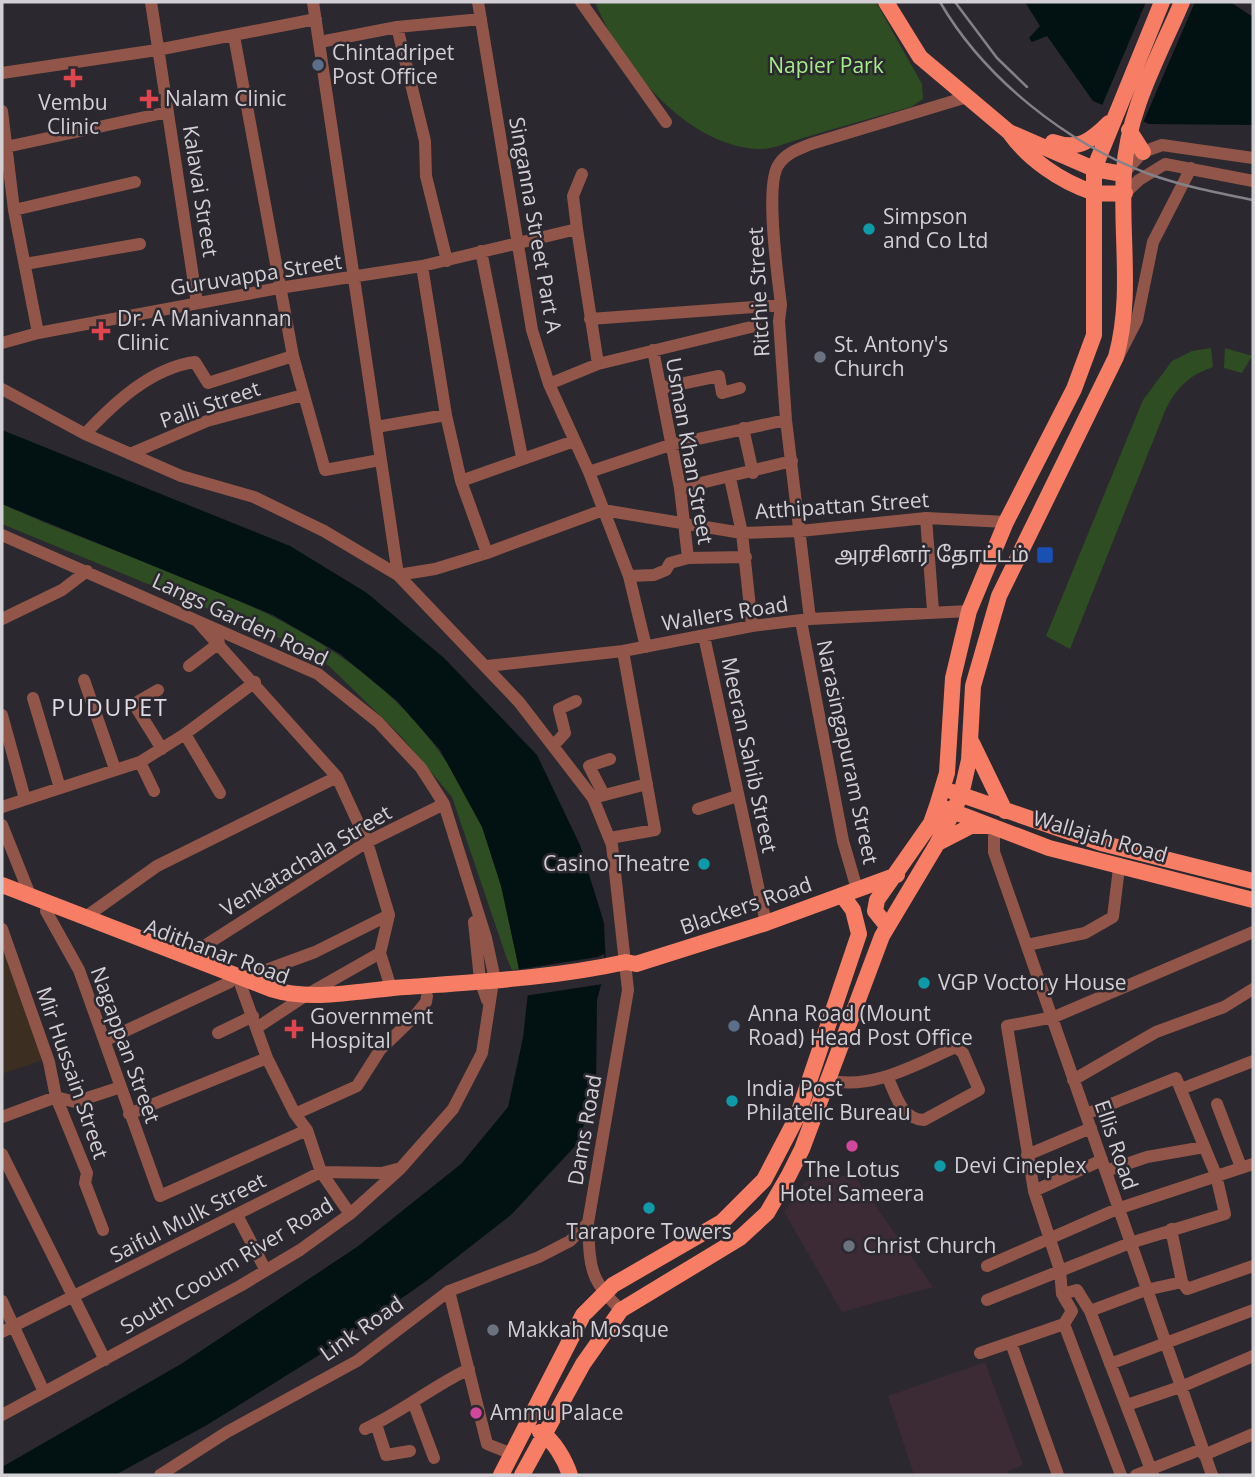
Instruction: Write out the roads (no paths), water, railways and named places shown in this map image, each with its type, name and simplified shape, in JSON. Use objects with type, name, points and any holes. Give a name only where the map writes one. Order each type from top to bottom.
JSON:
[{"type":"main road","points":[[886,2],[920,57],[1009,132],[1021,148],[1062,178],[1095,193],[1125,193]]},
{"type":"main road","points":[[522,1475],[546,1436],[583,1364],[621,1310],[751,1227],[767,1213],[789,1175],[884,931],[937,844],[945,808],[944,789],[953,678],[970,611],[1006,522],[1074,389],[1094,335],[1094,169],[1162,2]]},
{"type":"main road","points":[[884,931],[875,911],[877,900],[931,822],[961,795],[969,760],[973,686],[999,596],[1116,359],[1125,325],[1123,174],[1130,128],[1182,2]]},
{"type":"main road","points":[[1009,132],[1030,133],[1068,148],[1096,137],[1113,119]]},
{"type":"main road","points":[[1130,128],[1143,152]]},
{"type":"main road","points":[[1009,132],[1094,169],[1123,174]]},
{"type":"main road","points":[[969,734],[1005,811]]},
{"type":"main road","name":"Wallajah Road","points":[[944,789],[1101,843],[1253,881]]},
{"type":"main road","name":"Wallajah Road","points":[[945,808],[1049,848],[1253,900]]},
{"type":"main road","points":[[937,844],[971,826],[994,826]]},
{"type":"main road","name":"Blackers Road","points":[[494,988],[630,966],[766,923],[897,874]]},
{"type":"main road","name":"Adithanar Road","points":[[2,885],[190,955],[275,999],[427,996],[494,988]]},
{"type":"main road","points":[[501,1475],[583,1315],[603,1293],[726,1218],[764,1180],[797,1118],[859,934],[849,892]]},
{"type":"main road","name":"Adithanar Road","points":[[2,894],[239,982]]},
{"type":"main road","points":[[859,934],[884,931]]},
{"type":"main road","name":"Adithanar Road","points":[[303,998],[391,988],[494,988]]},
{"type":"main road","points":[[747,1199],[751,1227]]},
{"type":"main road","points":[[726,1218],[751,1227]]},
{"type":"main road","points":[[528,1426],[546,1436],[566,1464],[570,1475]]},
{"type":"main road","points":[[516,1448],[537,1450],[550,1459],[562,1475]]},
{"type":"street","name":"Kalavai Street","points":[[150,2],[197,303]]},
{"type":"street","points":[[313,2],[398,575]]},
{"type":"street","name":"Singanna Street Part A","points":[[478,2],[532,330],[549,384],[589,472],[629,576],[646,647]]},
{"type":"street","points":[[581,2],[666,122]]},
{"type":"street","points":[[2,73],[157,50],[316,19]]},
{"type":"street","points":[[320,41],[397,27],[481,19]]},
{"type":"street","points":[[397,27],[425,141],[426,176],[447,261]]},
{"type":"street","points":[[234,36],[293,356],[325,470],[380,460]]},
{"type":"street","name":"Ritchie Street","points":[[806,620],[779,321],[772,195],[776,166],[787,155],[811,144],[967,97]]},
{"type":"street","points":[[2,111],[14,210],[38,333]]},
{"type":"street","points":[[6,147],[168,112]]},
{"type":"street","points":[[1123,174],[1143,152],[1162,145],[1253,158]]},
{"type":"street","points":[[1125,193],[1139,180],[1166,164],[1253,181]]},
{"type":"street","points":[[1116,359],[1128,342],[1137,320],[1153,242],[1191,168]]},
{"type":"street","points":[[582,174],[573,196],[598,364]]},
{"type":"street","points":[[14,210],[135,182]]},
{"type":"street","name":"Guruvappa Street","points":[[2,343],[38,333],[197,303],[422,266],[577,229]]},
{"type":"street","points":[[25,264],[140,244]]},
{"type":"street","points":[[481,250],[522,457]]},
{"type":"street","points":[[422,266],[446,415],[461,481],[487,553]]},
{"type":"street","points":[[590,319],[780,306]]},
{"type":"street","points":[[549,384],[598,364],[755,326]]},
{"type":"street","name":"Usman Khan Street","points":[[653,350],[680,488],[688,558]]},
{"type":"street","points":[[85,434],[111,407],[169,366],[195,362],[208,383],[293,356]]},
{"type":"street","points":[[661,388],[719,376],[722,393],[740,388]]},
{"type":"street","points":[[2,389],[85,434],[181,476],[254,497],[324,531],[398,575],[487,666],[598,796]]},
{"type":"street","name":"Palli Street","points":[[130,454],[207,421],[303,395]]},
{"type":"street","points":[[376,427],[446,415]]},
{"type":"street","points":[[589,472],[670,445],[786,420]]},
{"type":"street","points":[[743,428],[753,472]]},
{"type":"street","points":[[461,481],[522,457],[575,441]]},
{"type":"street","points":[[680,488],[792,461]]},
{"type":"street","points":[[730,478],[746,557],[752,626]]},
{"type":"street","name":"Atthipattan Street","points":[[398,575],[435,569],[487,553],[603,510],[683,521],[742,533],[800,531],[926,518],[1006,522]]},
{"type":"street","points":[[926,518],[933,611]]},
{"type":"street","name":"Langs Garden Road","points":[[2,535],[194,617],[318,674],[378,722],[421,768],[444,804],[473,902],[494,988]]},
{"type":"street","points":[[629,576],[654,575],[666,570],[670,563],[688,558],[746,557]]},
{"type":"street","points":[[2,619],[62,590],[87,571]]},
{"type":"street","name":"Wallers Road","points":[[487,666],[623,651],[752,626],[933,611],[970,611]]},
{"type":"street","points":[[194,617],[255,682],[337,777],[367,842],[389,915],[380,953],[391,988]]},
{"type":"street","name":"Narasingapuram Street","points":[[806,620],[849,892]]},
{"type":"street","name":"Meeran Sahib Street","points":[[704,636],[766,923]]},
{"type":"street","points":[[189,666],[219,643]]},
{"type":"street","points":[[610,838],[655,830],[623,651]]},
{"type":"street","points":[[84,680],[115,769]]},
{"type":"street","points":[[2,807],[140,762],[185,734],[255,682]]},
{"type":"street","points":[[158,691],[134,704],[162,749]]},
{"type":"street","points":[[33,698],[60,788]]},
{"type":"street","points":[[554,745],[565,733],[559,709],[576,701]]},
{"type":"street","points":[[2,715],[25,799]]},
{"type":"street","points":[[185,734],[220,793]]},
{"type":"street","points":[[598,796],[589,765],[610,759]]},
{"type":"street","points":[[140,762],[154,791]]},
{"type":"street","points":[[87,916],[157,866],[337,777]]},
{"type":"street","points":[[598,796],[647,784]]},
{"type":"street","name":"Dams Road","points":[[598,796],[610,838],[630,966],[623,1028],[588,1223],[589,1262],[593,1277],[603,1293]]},
{"type":"street","points":[[698,809],[737,796]]},
{"type":"street","name":"Venkatachala Street","points":[[190,955],[367,842],[444,804]]},
{"type":"street","points":[[2,825],[30,895]]},
{"type":"street","name":"Ellis Road","points":[[994,826],[994,852],[1054,1017],[1117,1209],[1168,1344],[1212,1475]]},
{"type":"street","points":[[1027,945],[1085,933],[1113,917],[1119,867]]},
{"type":"street","name":"Nagappan Street","points":[[46,911],[79,970],[160,1196],[307,1130]]},
{"type":"street","points":[[106,1040],[315,952],[389,915]]},
{"type":"street","name":"Mir Hussain Street","points":[[2,929],[49,1062],[55,1097],[86,1173],[85,1183],[103,1230]]},
{"type":"street","points":[[979,1353],[1064,1324],[1072,1311],[1062,1294],[1060,1270],[1034,1191],[1007,1026],[1054,1017],[1253,932]]},
{"type":"street","points":[[218,1033],[255,1022],[303,998],[380,953]]},
{"type":"street","points":[[239,982],[267,1058],[295,1114],[307,1130],[321,1172],[350,1214]]},
{"type":"street","name":"South Cooum River Road","points":[[2,1415],[300,1250],[350,1214],[400,1169],[453,1110],[482,1053],[494,988]]},
{"type":"street","points":[[1073,1080],[1156,1032],[1224,1007],[1253,989]]},
{"type":"street","points":[[295,1114],[357,1086],[380,1050],[414,1017],[426,1002],[427,996]]},
{"type":"street","points":[[828,1080],[855,1083],[887,1076],[956,1047],[963,1053],[979,1090],[924,1121],[915,1120],[904,1112],[887,1076]]},
{"type":"street","points":[[129,1114],[267,1058]]},
{"type":"street","points":[[1181,1090],[1253,1061]]},
{"type":"street","points":[[987,1300],[1130,1243],[1225,1214],[1216,1175],[1176,1078],[1086,1114]]},
{"type":"street","points":[[2,1117],[55,1097],[75,1102],[121,1087]]},
{"type":"street","points":[[987,1266],[1117,1209],[1247,1166],[1217,1104]]},
{"type":"street","points":[[1027,1155],[1091,1128]]},
{"type":"street","points":[[1034,1191],[1104,1165],[1204,1147]]},
{"type":"street","points":[[2,1154],[105,1360]]},
{"type":"street","name":"Saiful Mulk Street","points":[[8,1330],[321,1172],[382,1173],[400,1169]]},
{"type":"street","points":[[237,1215],[265,1269]]},
{"type":"street","name":"Link Road","points":[[160,1475],[227,1432],[357,1361],[449,1291],[539,1257],[570,1241],[588,1223]]},
{"type":"street","points":[[1171,1229],[1182,1282],[1187,1289],[1253,1266]]},
{"type":"street","points":[[1090,1311],[1146,1290],[1182,1282]]},
{"type":"street","points":[[1062,1294],[1077,1290],[1090,1311],[1152,1473]]},
{"type":"street","points":[[449,1291],[487,1444],[516,1448]]},
{"type":"street","points":[[603,1293],[621,1310]]},
{"type":"street","points":[[2,1301],[8,1330],[44,1392]]},
{"type":"street","points":[[1111,1364],[1253,1310]]},
{"type":"street","points":[[1064,1324],[1121,1475]]},
{"type":"street","points":[[1011,1343],[1058,1475]]},
{"type":"street","points":[[1127,1405],[1183,1387],[1253,1356]]},
{"type":"street","points":[[410,1451],[387,1455],[370,1427],[442,1381],[470,1369]]},
{"type":"street","points":[[413,1402],[434,1458]]},
{"type":"street","points":[[1136,1475],[1152,1473],[1253,1434]]},
{"type":"railway","points":[[940,2],[958,30],[1004,82],[1030,105],[1088,145],[1149,174],[1253,200]]},
{"type":"railway","points":[[955,2],[997,58],[1027,87]]},
{"type":"place","name":"Chintadripet Post Office","points":[[318,65]]},
{"type":"place","name":"Vembu Clinic","points":[[73,78]]},
{"type":"place","name":"Nalam Clinic","points":[[149,99]]},
{"type":"place","name":"Simpson and Co Ltd","points":[[869,229]]},
{"type":"place","name":"Dr. A Manivannan Clinic","points":[[101,331]]},
{"type":"place","name":"St. Antony's Church","points":[[820,357]]},
{"type":"place","name":"அரசினர் தோட்டம்","points":[[1045,555]]},
{"type":"place","name":"Casino Theatre","points":[[704,864]]},
{"type":"place","name":"VGP Voctory House","points":[[924,983]]},
{"type":"place","name":"Anna Road (Mount Road) Head Post Office","points":[[734,1026]]},
{"type":"place","name":"Government Hospital","points":[[294,1029]]},
{"type":"place","name":"India Post Philatelic Bureau","points":[[732,1101]]},
{"type":"place","name":"The Lotus Hotel Sameera","points":[[852,1146]]},
{"type":"place","name":"Devi Cineplex","points":[[940,1166]]},
{"type":"place","name":"Tarapore Towers","points":[[649,1208]]},
{"type":"place","name":"Christ Church","points":[[849,1246]]},
{"type":"place","name":"Makkah Mosque","points":[[493,1330]]},
{"type":"place","name":"Ammu Palace","points":[[476,1413]]},
{"type":"district","name":"PUDUPET","points":[[110,708]]},
{"type":"park label","name":"Napier Park","points":[[826,66]]}]
